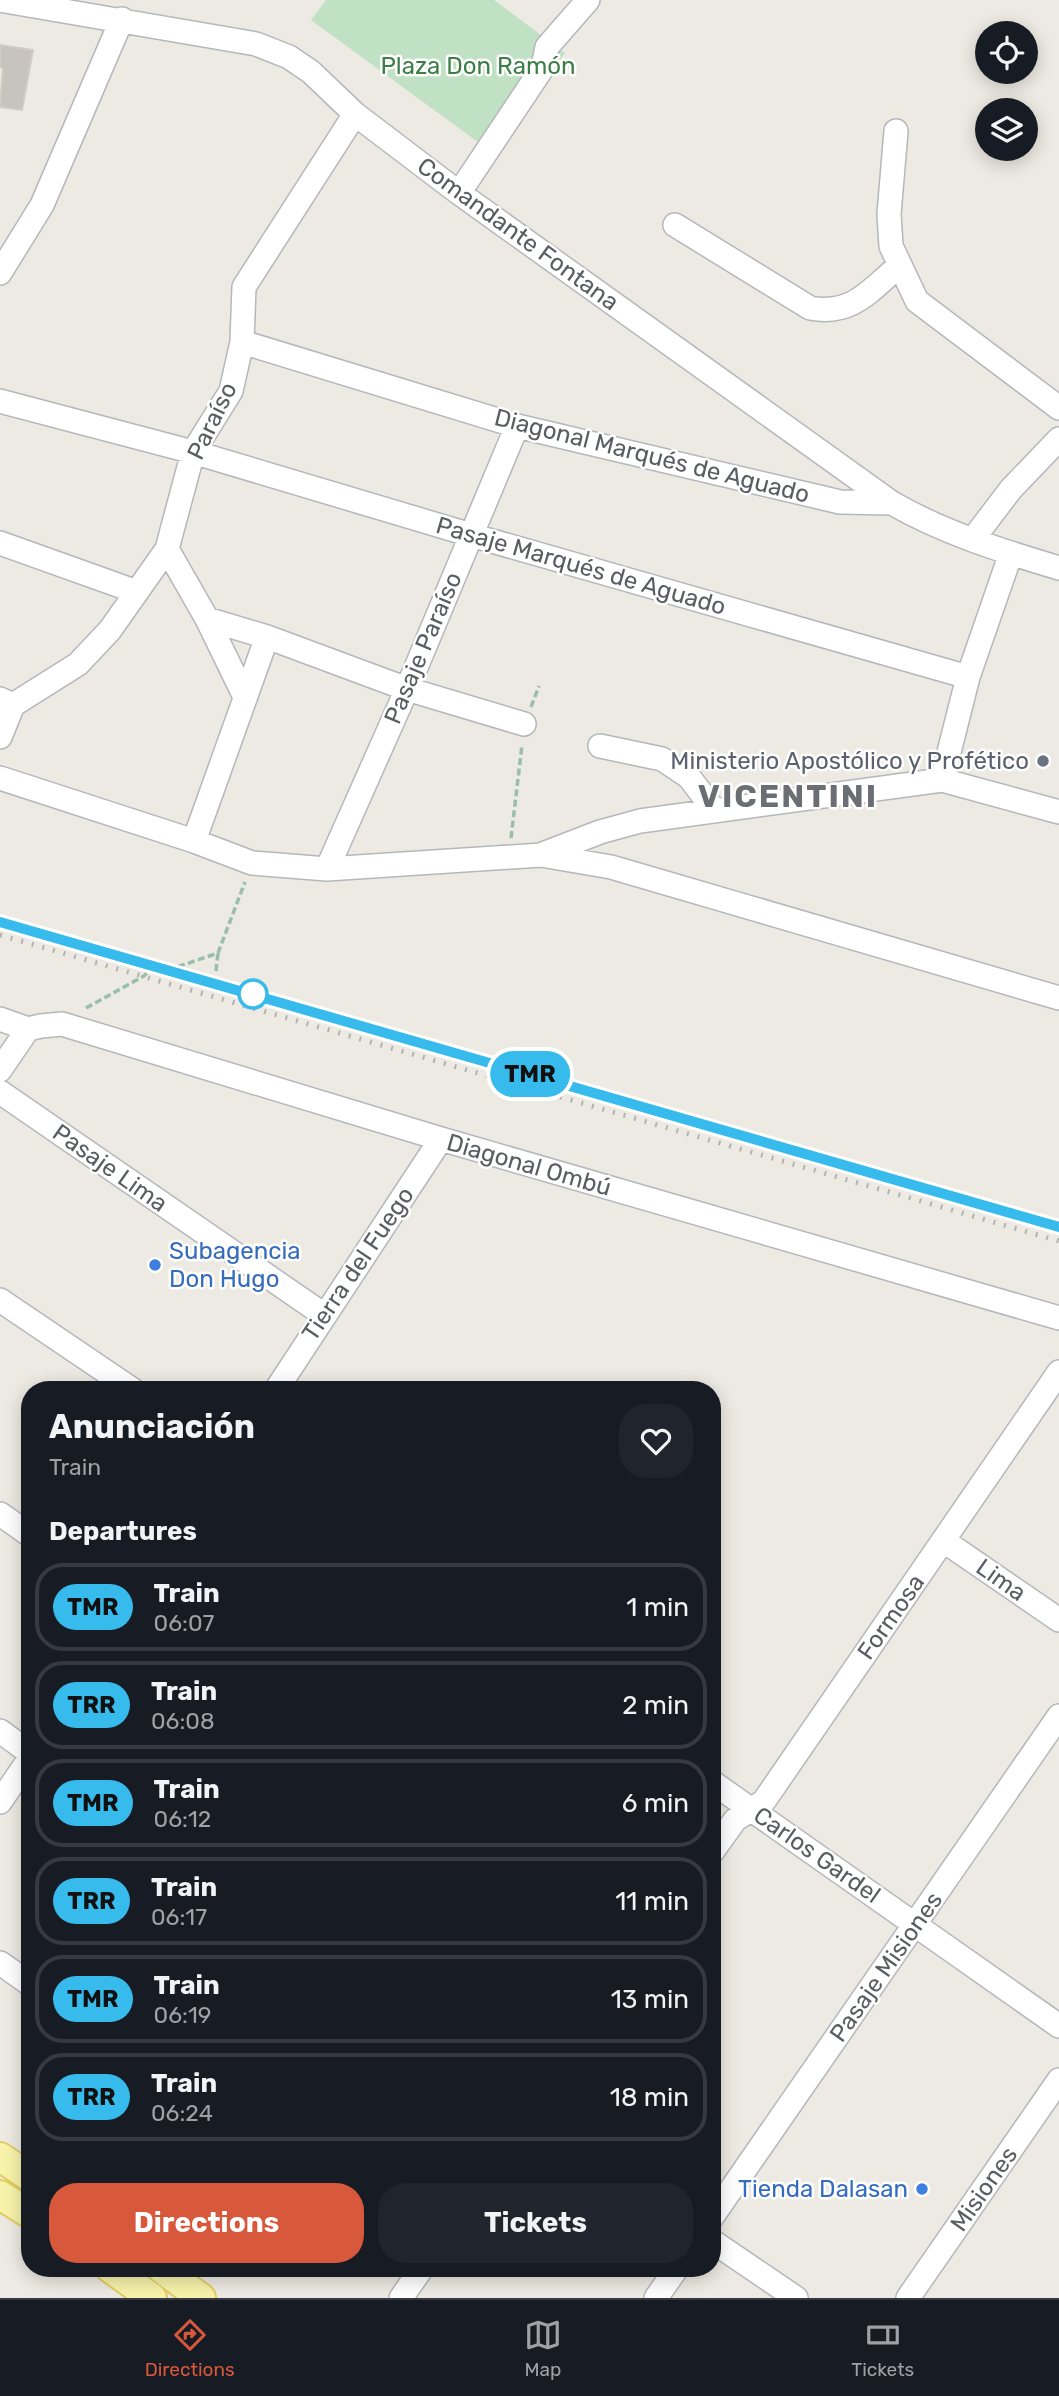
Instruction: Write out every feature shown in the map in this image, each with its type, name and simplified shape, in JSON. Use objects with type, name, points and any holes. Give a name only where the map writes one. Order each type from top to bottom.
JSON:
[{"type":"main road","points":[[0,2157],[21,2171]]},
{"type":"main road","points":[[0,2194],[21,2208]]},
{"type":"main road","points":[[173,2277],[201,2298]]},
{"type":"street","name":"Comandante Fontana","points":[[0,0],[256,44],[289,57],[311,72],[355,114],[459,193],[892,503]]},
{"type":"street","points":[[459,193],[543,67],[547,47],[588,0]]},
{"type":"street","points":[[0,273],[42,205],[122,19]]},
{"type":"street","name":"Paraíso","points":[[7,702],[78,664],[110,630],[167,549],[194,452],[232,391],[242,342],[244,287],[355,114]]},
{"type":"street","points":[[896,131],[889,214],[891,246],[917,301],[1059,408]]},
{"type":"street","points":[[675,225],[810,308],[825,310],[852,306],[900,265]]},
{"type":"street","name":"Diagonal Marqués de Aguado","points":[[242,342],[516,426],[840,502],[892,503],[922,520],[1059,568]]},
{"type":"street","points":[[0,401],[194,452]]},
{"type":"street","name":"Pasaje Paraíso","points":[[327,869],[407,689],[516,426]]},
{"type":"street","points":[[973,539],[1011,489],[1059,439]]},
{"type":"street","name":"Pasaje Marqués de Aguado","points":[[194,452],[471,535],[968,677]]},
{"type":"street","points":[[0,543],[137,592]]},
{"type":"street","points":[[167,549],[207,619],[245,697]]},
{"type":"street","points":[[942,780],[968,677],[1011,553]]},
{"type":"street","points":[[207,619],[407,689],[524,724]]},
{"type":"street","points":[[194,841],[267,638]]},
{"type":"street","points":[[0,737],[7,702]]},
{"type":"street","points":[[600,746],[662,760],[689,777],[714,810]]},
{"type":"street","points":[[0,778],[194,841],[251,863],[327,869],[541,855],[611,867],[1059,999]]},
{"type":"street","points":[[541,855],[600,832],[640,821],[942,780],[1059,812]]},
{"type":"street","name":"Diagonal Ombú","points":[[0,1020],[28,1029],[62,1024],[441,1139],[1059,1318]]},
{"type":"street","points":[[0,1070],[28,1029]]},
{"type":"street","name":"Pasaje Lima","points":[[0,1092],[324,1315]]},
{"type":"street","name":"Tierra del Fuego","points":[[282,1381],[441,1139]]},
{"type":"street","points":[[0,1300],[120,1381]]},
{"type":"street","name":"Formosa","points":[[721,1839],[735,1820],[764,1801],[1059,1372]]},
{"type":"street","points":[[0,1514],[21,1529]]},
{"type":"street","name":"Lima","points":[[944,1541],[1059,1620]]},
{"type":"street","name":"Pasaje Misiones","points":[[721,2204],[1059,1716]]},
{"type":"street","points":[[0,1731],[21,1748]]},
{"type":"street","points":[[0,1802],[21,1769]]},
{"type":"street","name":"Carlos Gardel","points":[[721,1788],[1059,2026]]},
{"type":"street","points":[[0,1963],[21,1978]]},
{"type":"street","name":"Misiones","points":[[908,2298],[1059,2080]]},
{"type":"street","points":[[721,2247],[796,2298]]},
{"type":"street","points":[[401,2298],[416,2277]]},
{"type":"street","points":[[656,2298],[671,2277]]},
{"type":"path","points":[[509,858],[524,724],[539,686]]},
{"type":"path","points":[[216,971],[218,953],[251,863]]},
{"type":"path","points":[[62,1024],[144,976],[154,965],[180,966],[218,953]]},
{"type":"green space","name":"Plaza Don Ramón","points":[[326,0],[494,0],[565,53],[493,153],[311,20]]},
{"type":"building","points":[[0,45],[33,50],[22,110],[0,107],[3,68],[0,67]]},
{"type":"railway","points":[[0,922],[1059,1227]]},
{"type":"railway","points":[[0,935],[1059,1241]]},
{"type":"train","name":"TMR","points":[[0,922],[1059,1227]]},
{"type":"place","name":"Ministerio Apostólico y Profético","points":[[1043,761]]},
{"type":"place","name":"Subagencia Don Hugo","points":[[155,1265]]},
{"type":"place","name":"Tienda Dalasan","points":[[922,2189]]},
{"type":"district","name":"VICENTINI","points":[[788,796]]}]
